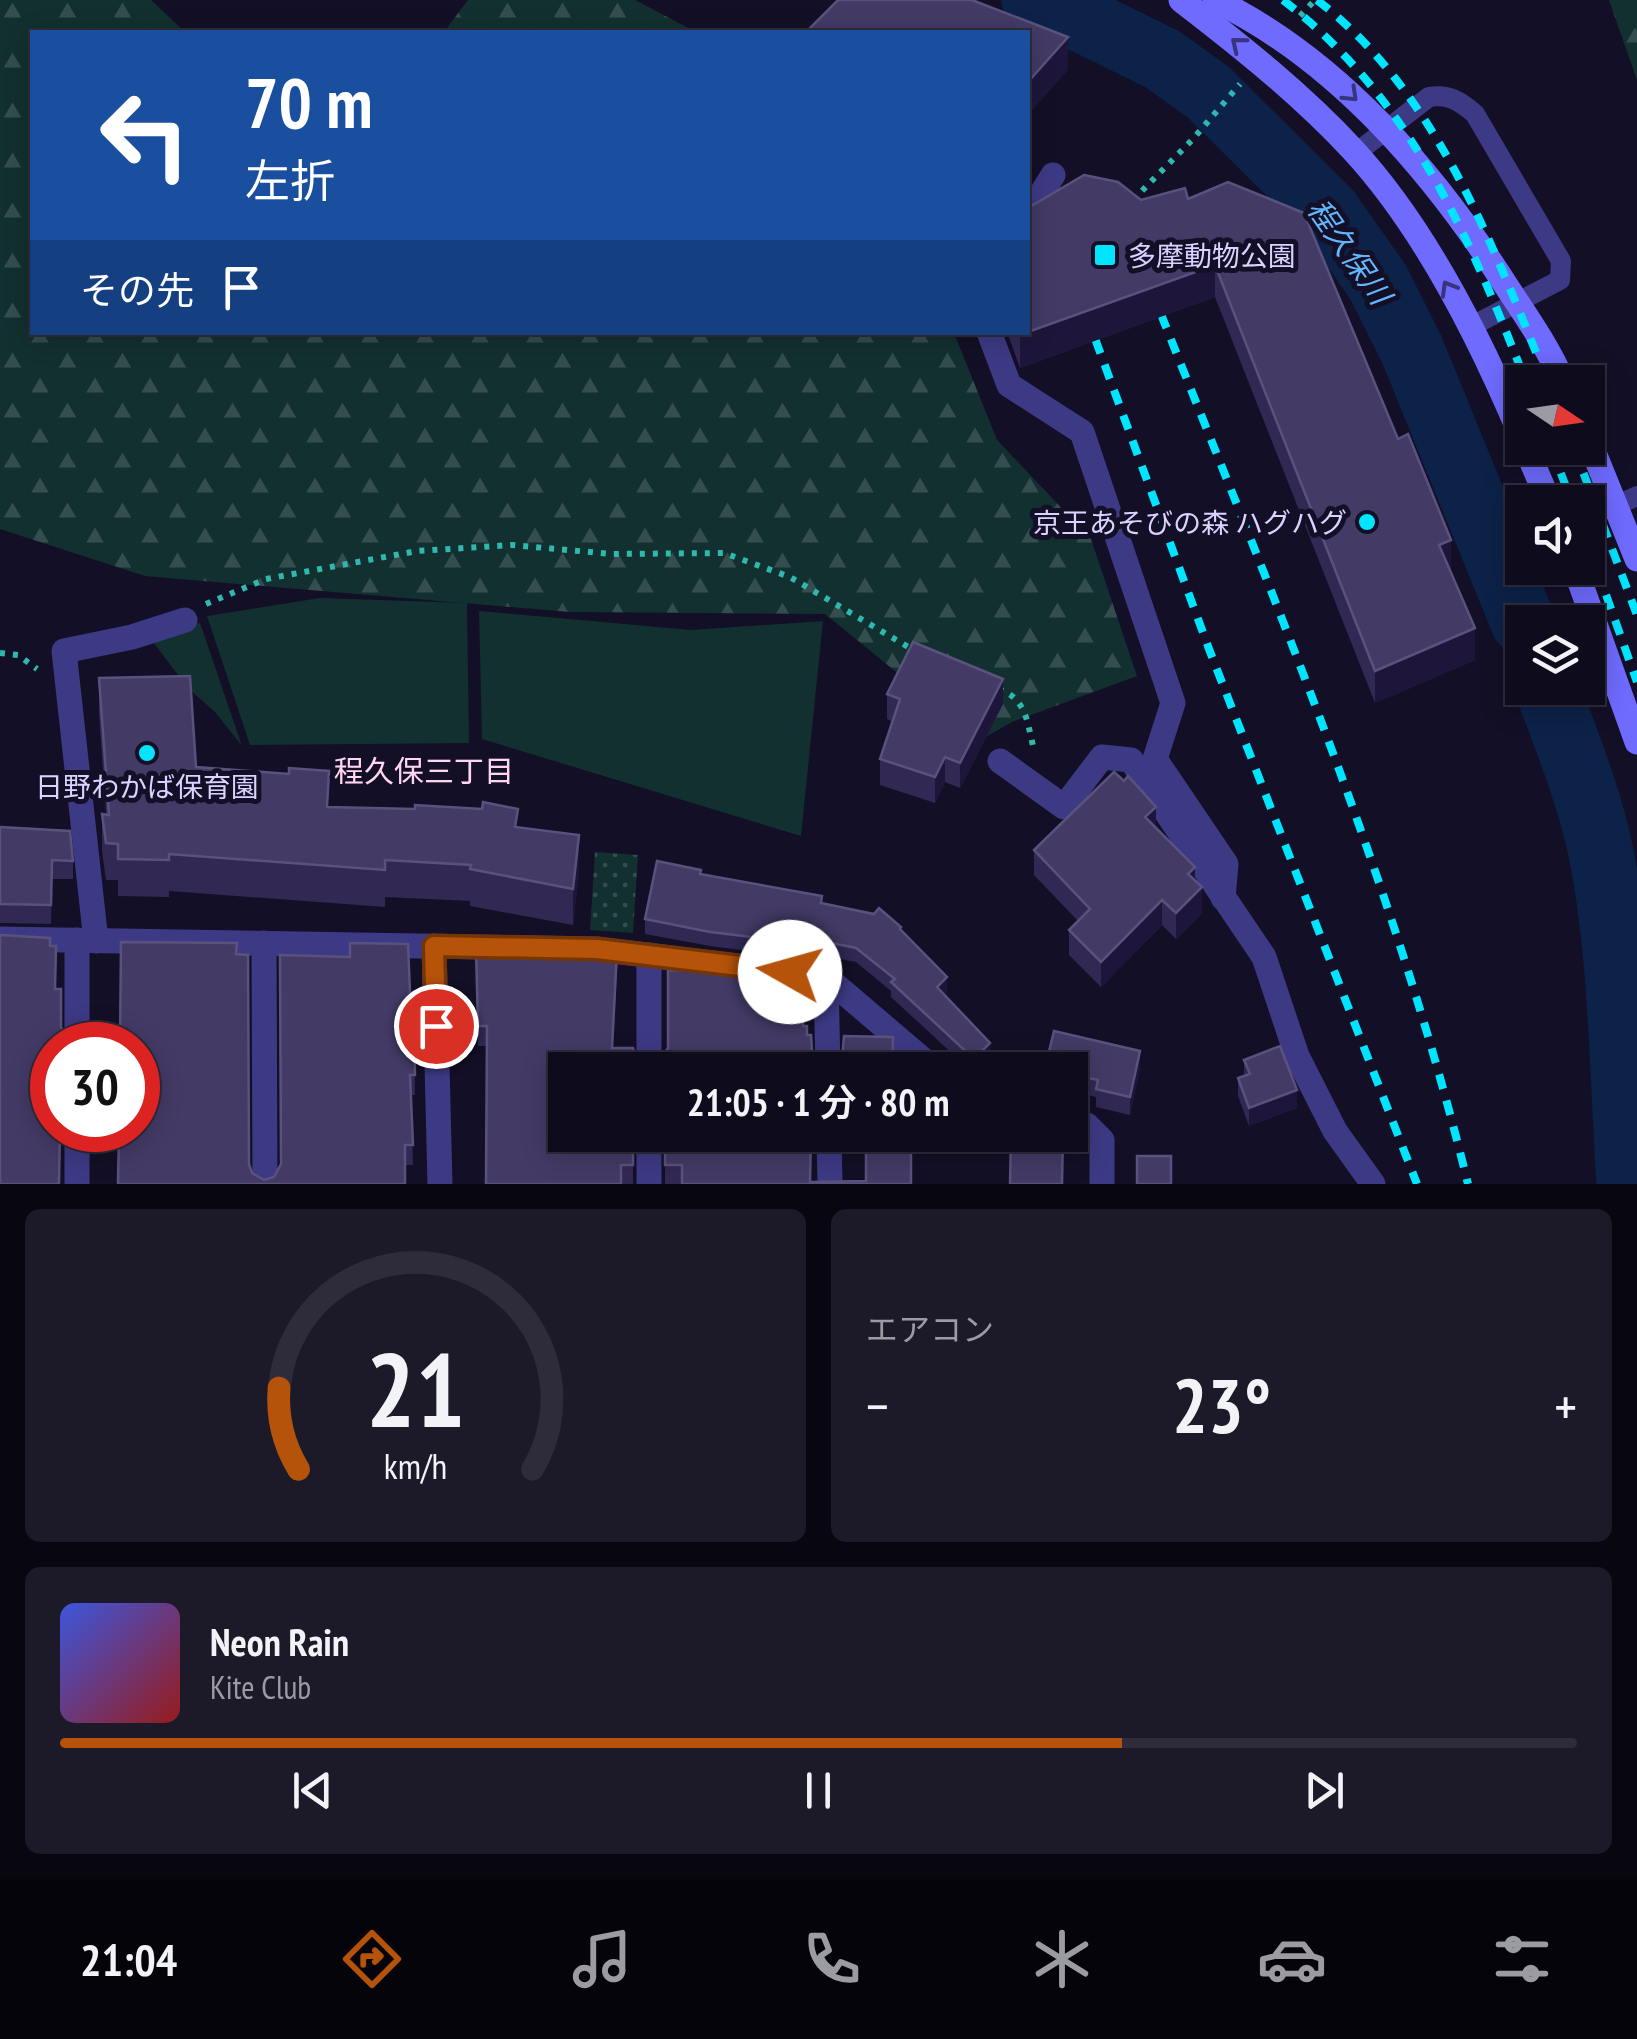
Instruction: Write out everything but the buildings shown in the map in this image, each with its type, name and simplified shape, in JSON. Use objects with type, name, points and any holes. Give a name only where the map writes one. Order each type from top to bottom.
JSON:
[{"type":"main road","points":[[1181,0],[1297,94],[1356,153],[1428,253],[1470,327],[1505,402]]},
{"type":"main road","points":[[1214,0],[1242,13],[1317,64],[1385,130],[1470,230],[1553,365]]},
{"type":"main road","points":[[1605,465],[1627,501],[1637,559]]},
{"type":"main road","points":[[1581,585],[1637,742]]},
{"type":"street","points":[[1030,212],[1053,175]]},
{"type":"street","points":[[990,335],[1009,385],[1082,432],[1173,703],[1155,759],[1226,864],[1223,898]]},
{"type":"street","points":[[79,1022],[86,941],[64,651],[132,637],[185,620]]},
{"type":"street","points":[[1000,761],[1064,807],[1102,757],[1131,760],[1264,958],[1297,1056],[1335,1131],[1372,1184]]},
{"type":"street","points":[[0,939],[597,949],[650,954],[826,977],[913,1052]]},
{"type":"street","points":[[264,943],[265,1184]]},
{"type":"street","points":[[434,946],[440,1184]]},
{"type":"street","points":[[650,954],[650,1052]]},
{"type":"street","points":[[826,977],[828,1052]]},
{"type":"street","points":[[1088,1126],[1102,1140],[1102,1184]]},
{"type":"street","points":[[77,1152],[77,1184]]},
{"type":"street","points":[[649,1152],[649,1184]]},
{"type":"street","points":[[829,1152],[830,1184]]},
{"type":"lane","points":[[1356,153],[1429,96],[1458,100],[1474,114],[1561,261],[1560,280],[1470,327]]},
{"type":"path","points":[[1300,17],[1315,0]]},
{"type":"path","points":[[1131,202],[1193,140],[1234,91]]},
{"type":"path","points":[[185,620],[212,600],[266,580],[416,550],[512,545],[612,554],[724,553],[790,577],[928,658]]},
{"type":"path","points":[[992,687],[1010,693],[1026,710],[1045,792]]},
{"type":"green space","points":[[0,0],[151,0],[183,30],[30,30],[30,335],[955,335],[997,440],[1091,539],[1137,676],[1012,722],[952,756],[927,697],[825,614],[570,612],[145,576],[0,529]]},
{"type":"green space","points":[[468,0],[635,0],[692,30],[446,30]]},
{"type":"green space","points":[[1609,0],[1637,0],[1637,80]]},
{"type":"green space","points":[[320,598],[467,603],[469,743],[250,745],[207,616]]},
{"type":"green space","points":[[479,611],[691,630],[823,621],[801,836],[482,739]]},
{"type":"green space","points":[[200,623],[242,746],[215,712],[188,688],[147,634]]},
{"type":"green space","points":[[595,852],[638,855],[633,933],[590,930]]},
{"type":"waterway","name":"程久保川","points":[[1034,0],[1162,59],[1208,92],[1328,211],[1378,282],[1412,350],[1516,605]]},
{"type":"waterway","name":"程久保川","points":[[1553,705],[1586,796],[1603,863],[1618,983],[1629,1184]]},
{"type":"railway","points":[[1283,0],[1328,39],[1402,126],[1458,223],[1519,365]]},
{"type":"railway","points":[[1317,0],[1359,38],[1429,126],[1483,226],[1541,365]]},
{"type":"railway","points":[[1151,289],[1283,620],[1365,843],[1438,1069],[1468,1184]]},
{"type":"railway","points":[[1086,314],[1209,649],[1417,1184]]},
{"type":"railway","points":[[1558,465],[1565,485]]},
{"type":"railway","points":[[1580,465],[1637,615]]},
{"type":"railway","points":[[1603,585],[1637,682]]},
{"type":"place","name":"多摩動物公園","points":[[1105,255]]},
{"type":"place","name":"京王あそびの森 ハグハグ","points":[[1367,522]]},
{"type":"place","name":"日野わかば保育園","points":[[147,753]]},
{"type":"district","name":"程久保三丁目","points":[[424,770]]},
{"type":"route","points":[[436,1026],[434,946],[597,949],[790,972]]}]
